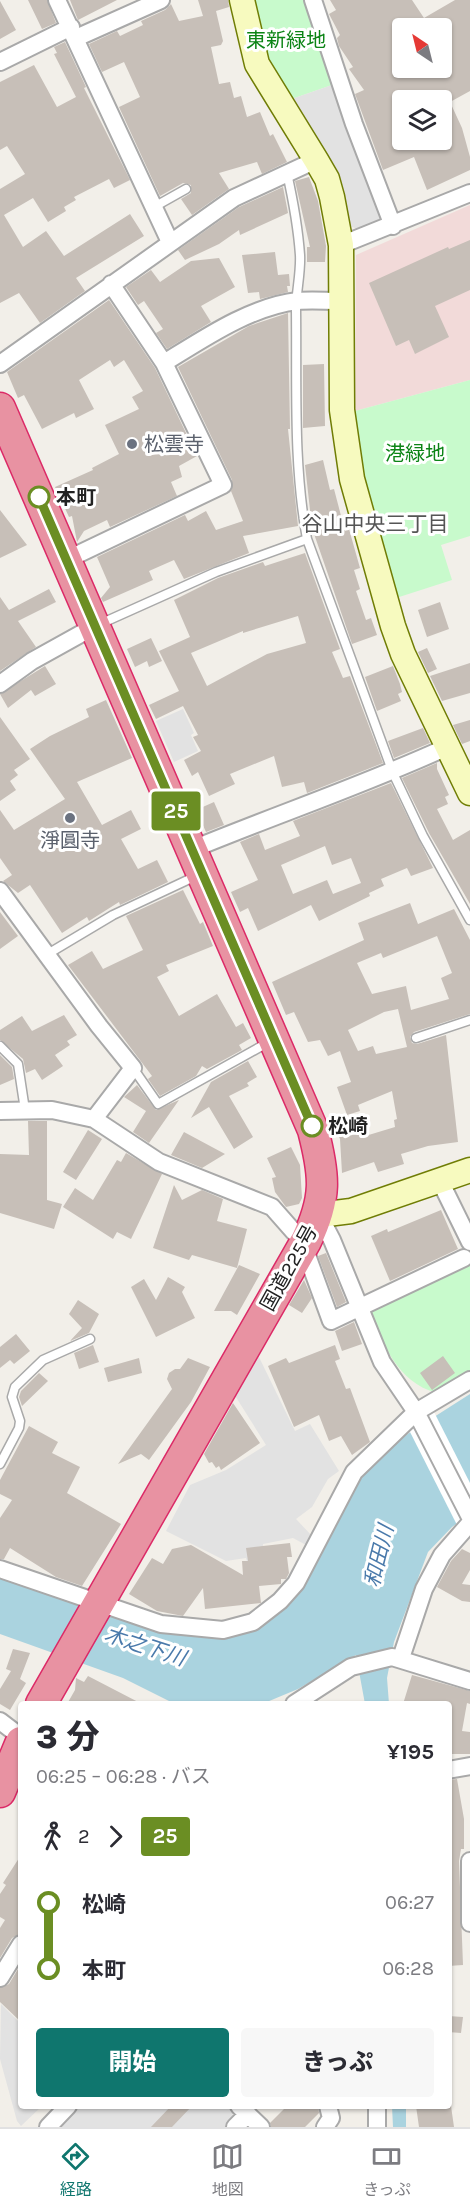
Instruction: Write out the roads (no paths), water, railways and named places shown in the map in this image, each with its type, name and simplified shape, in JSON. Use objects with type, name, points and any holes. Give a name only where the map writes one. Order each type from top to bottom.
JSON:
[{"type":"highway","name":"国道225号","points":[[0,408],[314,1130],[322,1163],[319,1215],[43,1701]]},
{"type":"highway","points":[[0,1792],[18,1749]]},
{"type":"street","points":[[57,0],[170,242]]},
{"type":"street","points":[[0,62],[161,0]]},
{"type":"street","points":[[242,0],[257,64],[327,179],[341,245],[342,410],[352,478],[393,626],[447,747],[470,792]]},
{"type":"street","points":[[313,0],[354,124],[393,226]]},
{"type":"street","points":[[0,364],[234,198],[316,160]]},
{"type":"street","points":[[341,245],[470,194]]},
{"type":"street","points":[[66,560],[223,485],[164,363],[111,284]]},
{"type":"street","points":[[164,363],[228,324],[296,301],[340,301]]},
{"type":"street","points":[[0,684],[32,661],[95,626]]},
{"type":"street","points":[[198,861],[266,818],[393,773],[447,747]]},
{"type":"street","points":[[0,891],[133,1068],[94,1119]]},
{"type":"street","points":[[0,1111],[52,1110],[94,1119],[159,1162],[272,1207],[294,1232]]},
{"type":"street","points":[[470,1170],[351,1211],[319,1215],[333,1240],[358,1309],[382,1362],[417,1415],[470,1517]]},
{"type":"street","points":[[440,1181],[470,1242]]},
{"type":"street","points":[[308,1258],[331,1321],[464,1258]]},
{"type":"street","points":[[0,1569],[96,1605],[161,1624],[190,1629],[223,1630],[253,1622],[280,1601],[296,1583],[354,1472],[417,1415],[470,1380]]},
{"type":"street","points":[[397,1657],[424,1588],[442,1555],[470,1523]]},
{"type":"street","points":[[299,1701],[356,1665],[397,1657],[470,1681]]},
{"type":"street","points":[[0,1721],[18,1735]]},
{"type":"street","points":[[452,1769],[470,1766]]},
{"type":"street","points":[[470,1861],[470,1923]]},
{"type":"street","points":[[0,1978],[18,1949]]},
{"type":"street","points":[[48,2127],[65,2109]]},
{"type":"street","points":[[325,2127],[331,2118],[329,2109]]},
{"type":"street","points":[[377,2109],[377,2127]]},
{"type":"street","points":[[235,2127],[244,2110],[261,2127]]},
{"type":"lane","points":[[287,173],[296,212],[300,257],[296,301],[298,463],[307,539],[393,773],[423,836],[470,920]]},
{"type":"lane","points":[[154,207],[186,189]]},
{"type":"lane","points":[[95,626],[216,572],[307,539]]},
{"type":"lane","points":[[46,955],[121,911],[198,861]]},
{"type":"lane","points":[[417,1038],[470,1020]]},
{"type":"lane","points":[[133,1068],[158,1104],[274,1040]]},
{"type":"lane","points":[[0,1046],[18,1065],[25,1110]]},
{"type":"lane","points":[[0,1464],[19,1428],[20,1422],[12,1397],[15,1387],[42,1360],[90,1340]]},
{"type":"water","points":[[470,1394],[470,1514],[452,1527],[428,1552],[394,1642],[387,1678],[389,1701],[364,1701],[356,1655],[298,1689],[269,1701],[169,1701],[123,1678],[0,1634],[0,1577],[157,1630],[230,1637],[254,1631],[280,1610],[360,1480],[383,1453],[409,1433]]},
{"type":"water","points":[[392,2109],[406,2109],[406,2127],[393,2127]]},
{"type":"place","name":"松雲寺","points":[[132,444]]},
{"type":"place","name":"本町","points":[[39,497]]},
{"type":"place","name":"淨圓寺","points":[[70,818]]},
{"type":"place","name":"松崎","points":[[312,1126]]},
{"type":"district","name":"谷山中央三丁目","points":[[375,524]]},
{"type":"park label","name":"東新緑地","points":[[286,40]]},
{"type":"park label","name":"港緑地","points":[[415,453]]},
{"type":"water label","name":"和田川","points":[[379,1556]]},
{"type":"water label","name":"木之下川","points":[[145,1646]]}]
